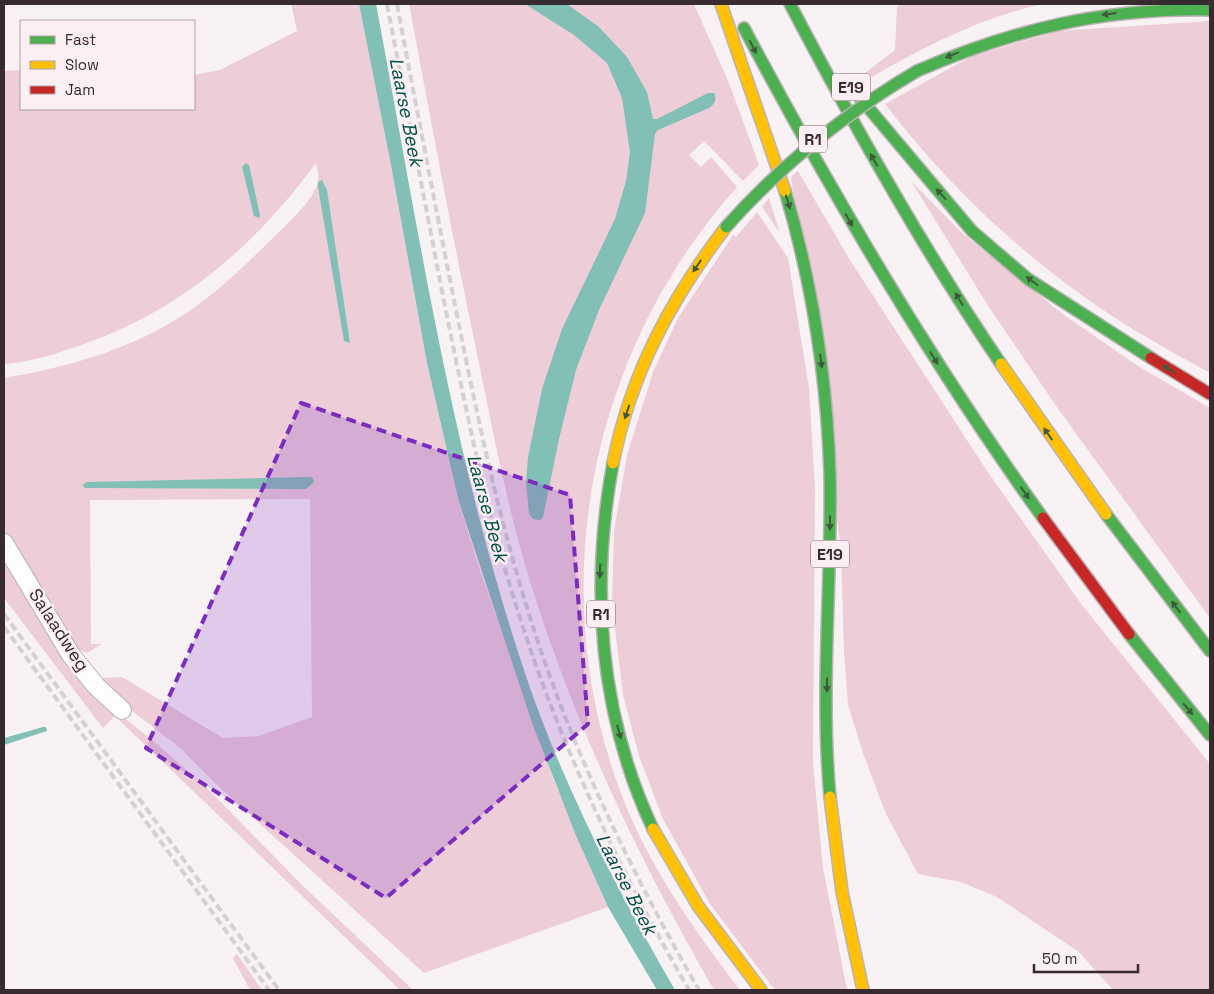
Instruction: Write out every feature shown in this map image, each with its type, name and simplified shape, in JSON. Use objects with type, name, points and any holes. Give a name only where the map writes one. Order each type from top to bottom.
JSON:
[{"type":"highway","name":"E19","points":[[721,4],[794,222],[805,269],[821,360],[830,484],[826,724],[830,792],[842,894],[862,990]]},
{"type":"highway","points":[[731,4],[822,174],[939,367],[1057,539],[1210,735]]},
{"type":"highway","name":"E19","points":[[790,4],[875,162],[1012,382],[1104,511],[1208,648]]},
{"type":"highway","name":"R1","points":[[761,990],[699,908],[662,846],[646,814],[618,728],[605,663],[600,586],[604,517],[612,469],[627,409],[661,325],[684,284],[726,227],[752,196],[809,142],[862,104],[917,71],[983,43],[1051,24],[1131,12],[1210,10]]},
{"type":"highway","name":"E19","points":[[801,26],[972,231],[1028,279],[1060,301],[1210,394]]},
{"type":"street","name":"Salaadweg","points":[[4,544],[71,655],[97,687],[122,710]]},
{"type":"highlighted area","points":[[301,403],[570,495],[588,724],[386,898],[146,748]]},
{"type":"shaded area","points":[[291,4],[359,4],[427,363],[458,500],[479,567],[554,781],[608,907],[424,973],[214,782],[179,747],[123,704],[100,678],[122,677],[223,738],[259,736],[312,717],[310,499],[90,500],[91,644],[102,644],[87,653],[78,649],[68,640],[4,536],[4,378],[70,364],[114,350],[175,320],[227,282],[292,219],[312,196],[318,177],[316,163],[292,194],[241,249],[183,295],[117,331],[52,354],[4,364],[4,71],[20,70],[20,110],[195,110],[195,75],[220,70],[297,31]]},
{"type":"shaded area","points":[[359,4],[376,4],[440,347],[479,517],[502,602],[529,685],[577,803],[614,879],[675,990],[657,990],[608,907],[577,838],[532,723],[458,499],[427,363]]},
{"type":"shaded area","points":[[409,4],[694,4],[729,83],[759,165],[743,181],[704,141],[689,155],[701,167],[711,157],[737,187],[685,254],[644,326],[613,403],[593,483],[584,565],[587,648],[601,730],[628,811],[639,836],[678,904],[740,990],[714,990],[663,898],[616,803],[574,706],[538,606],[512,518],[499,458],[452,232]]},
{"type":"shaded area","points":[[525,4],[567,4],[599,27],[627,57],[647,92],[653,119],[657,119],[708,93],[714,93],[715,97],[714,103],[709,108],[658,130],[655,134],[645,213],[599,310],[576,370],[543,517],[540,520],[533,519],[529,514],[526,482],[528,457],[542,389],[562,329],[615,219],[626,181],[630,152],[622,98],[607,63],[574,35]]},
{"type":"shaded area","points":[[905,4],[1042,4],[974,25],[931,45],[868,79],[865,73],[895,50],[897,6]]},
{"type":"shaded area","points":[[1210,21],[1210,373],[1134,330],[1098,307],[1031,256],[999,228],[939,169],[885,104],[972,56],[1058,31]]},
{"type":"shaded area","points":[[246,163],[249,165],[260,215],[259,218],[254,216],[242,167]]},
{"type":"shaded area","points":[[798,171],[848,257],[987,471],[1082,605],[1210,764],[1210,990],[1113,990],[1079,952],[997,897],[961,882],[918,874],[886,814],[863,753],[848,705],[844,652],[841,549],[791,177]]},
{"type":"shaded area","points":[[322,180],[327,190],[350,343],[344,341],[318,187],[318,182]]},
{"type":"shaded area","points":[[911,181],[962,233],[1064,315],[1138,366],[1210,408],[1210,618],[1056,406],[987,304]]},
{"type":"shaded area","points":[[769,198],[780,233],[762,207]]},
{"type":"shaded area","points":[[757,212],[788,258],[809,388],[815,487],[813,763],[823,868],[847,990],[775,990],[710,904],[663,819],[639,756],[623,695],[612,604],[614,531],[627,455],[653,372],[678,318],[733,235],[736,237]]},
{"type":"shaded area","points":[[312,477],[314,482],[306,489],[85,488],[82,485],[87,482]]},
{"type":"shaded area","points":[[4,552],[107,704],[156,743],[210,791],[301,884],[413,990],[400,990],[115,716],[103,728],[4,598]]},
{"type":"shaded area","points":[[46,727],[47,731],[4,745],[4,738]]},
{"type":"shaded area","points":[[237,954],[262,990],[250,990],[233,958]]},
{"type":"railway","points":[[387,4],[466,410],[485,493],[519,615],[554,713],[594,807],[639,900],[689,990]]},
{"type":"railway","points":[[397,4],[475,405],[494,488],[528,611],[562,709],[603,805],[649,899],[699,990]]},
{"type":"railway","points":[[4,614],[279,990]]},
{"type":"railway","points":[[4,627],[269,990]]},
{"type":"traffic: fast","points":[[790,4],[839,96],[917,232],[1001,364]]},
{"type":"traffic: fast","points":[[917,71],[989,43],[1060,24],[1096,17],[1133,13],[1171,10],[1210,10]]},
{"type":"traffic: fast","points":[[744,28],[813,154],[885,278],[962,400],[1043,518]]},
{"type":"traffic: fast","points":[[726,227],[769,182],[815,142],[864,105],[917,71]]},
{"type":"traffic: fast","points":[[850,86],[972,231],[1028,279],[1151,358]]},
{"type":"traffic: fast","points":[[785,191],[795,225],[810,296],[826,403],[830,475],[826,676],[827,757],[830,797]]},
{"type":"traffic: fast","points":[[613,463],[602,556],[601,603],[604,649],[621,741],[635,785],[653,829]]},
{"type":"traffic: fast","points":[[1106,514],[1210,651]]},
{"type":"traffic: fast","points":[[1129,634],[1210,735]]},
{"type":"traffic: slow","points":[[721,4],[785,191]]},
{"type":"traffic: slow","points":[[613,463],[631,398],[656,338],[688,282],[726,227]]},
{"type":"traffic: slow","points":[[1001,364],[1106,514]]},
{"type":"traffic: slow","points":[[830,797],[842,892],[863,990]]},
{"type":"traffic: slow","points":[[653,829],[698,906],[761,990]]},
{"type":"traffic: jam","points":[[1151,358],[1210,394]]},
{"type":"traffic: jam","points":[[1043,518],[1129,634]]},
{"type":"water label","name":"Laarse Beek","points":[[407,112]]},
{"type":"water label","name":"Laarse Beek","points":[[488,508]]},
{"type":"water label","name":"Laarse Beek","points":[[627,884]]}]
